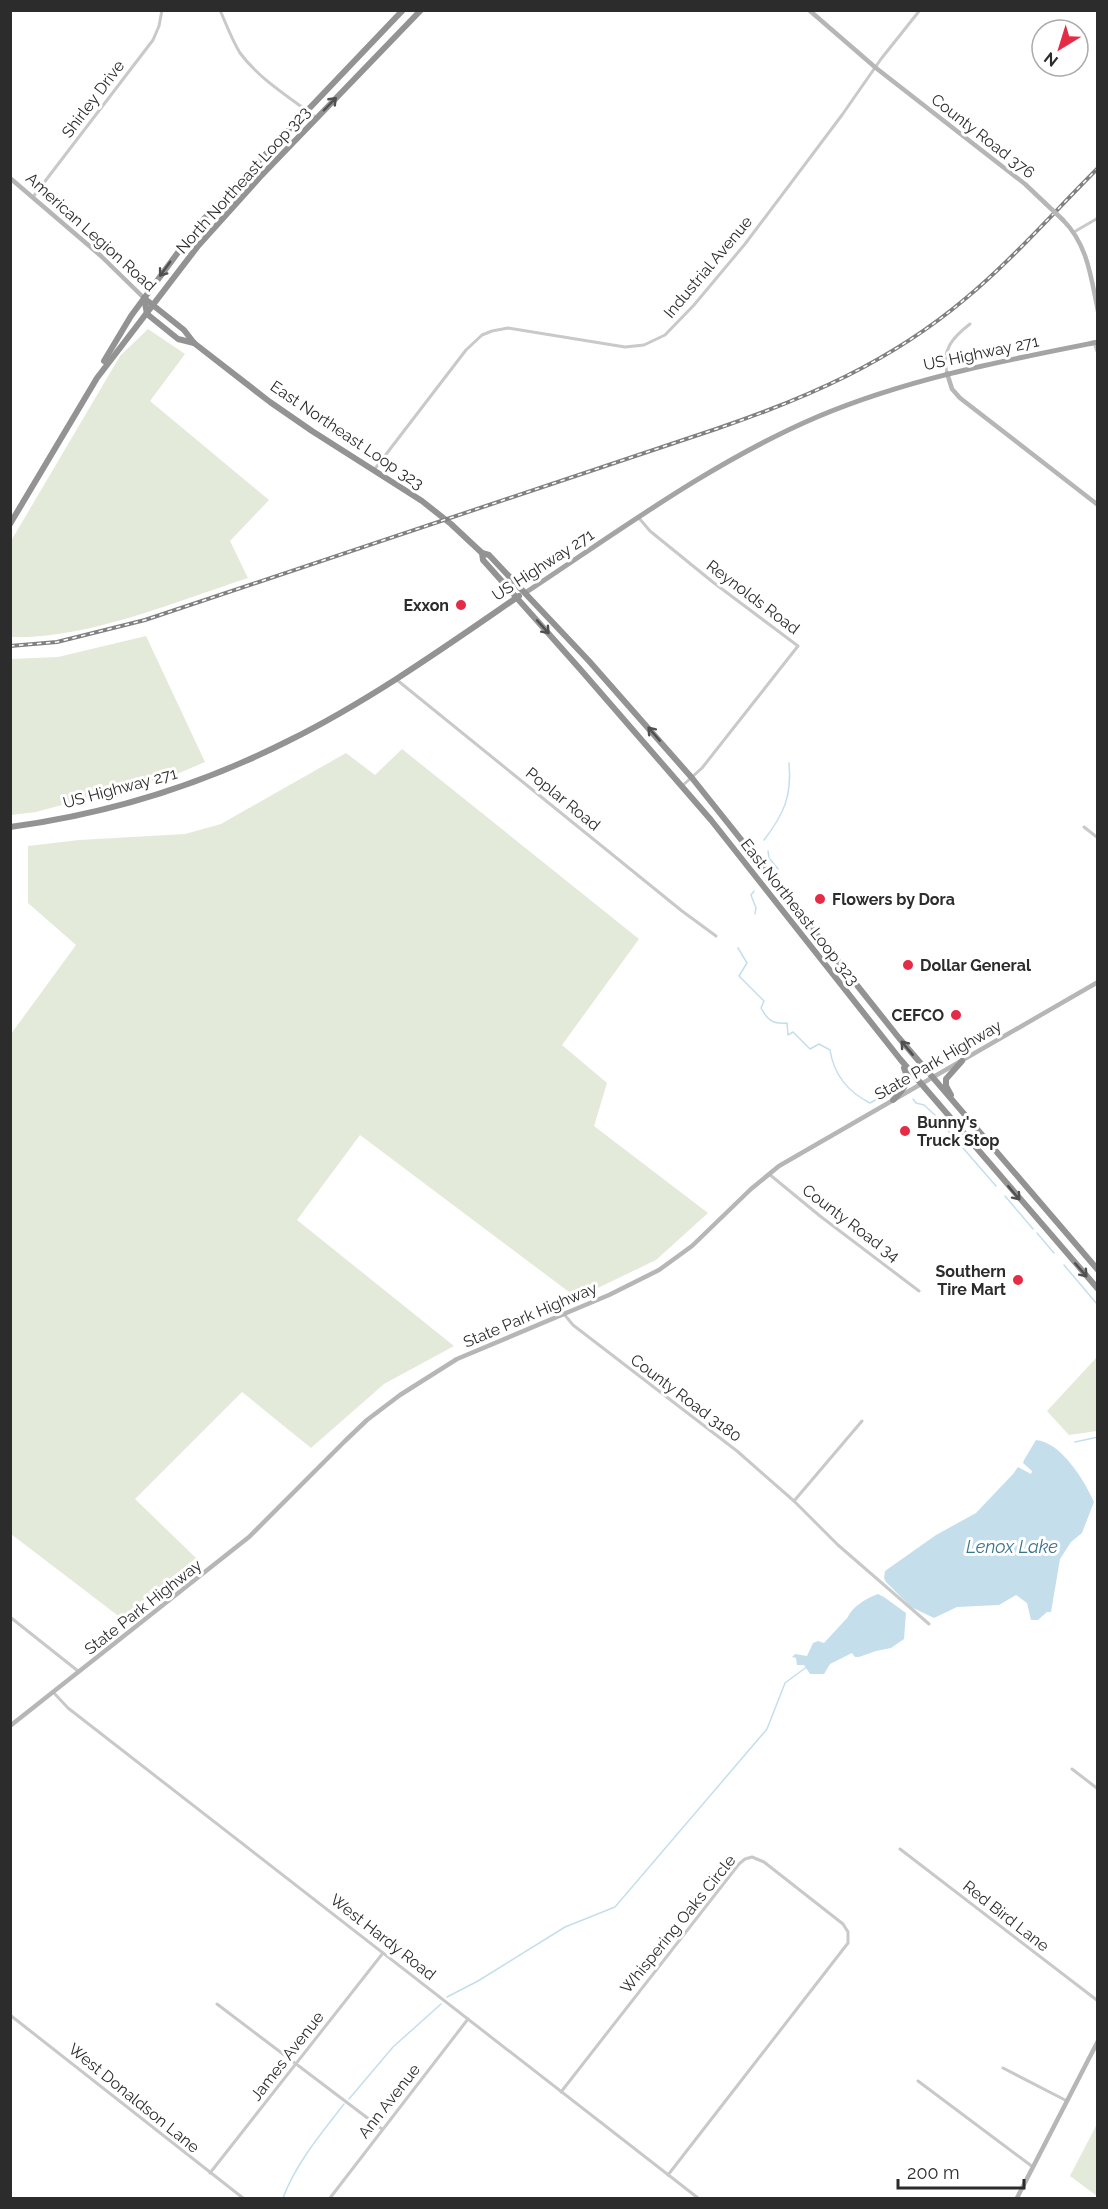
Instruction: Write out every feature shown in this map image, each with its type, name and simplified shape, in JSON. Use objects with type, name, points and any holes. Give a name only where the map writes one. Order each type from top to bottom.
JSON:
[{"type":"highway","name":"North Northeast Loop 323","points":[[10,524],[12,516],[96,378],[122,330],[144,298],[209,213],[403,10]]},
{"type":"highway","name":"North Northeast Loop 323","points":[[96,378],[218,221],[421,10]]},
{"type":"highway","points":[[339,78],[348,86]]},
{"type":"highway","points":[[209,213],[218,221]]},
{"type":"highway","points":[[144,298],[147,314]]},
{"type":"highway","name":"American Legion Road","points":[[144,298],[153,306]]},
{"type":"highway","name":"East Northeast Loop 323","points":[[153,306],[184,330],[194,343],[302,425],[435,510],[482,553],[489,555],[638,714],[720,812],[932,1078],[1098,1270]]},
{"type":"highway","name":"East Northeast Loop 323","points":[[147,314],[178,339],[194,343]]},
{"type":"highway","name":"East Northeast Loop 323","points":[[482,553],[483,560],[711,820],[900,1059],[1098,1289]]},
{"type":"highway","name":"US Highway 271","points":[[10,826],[64,818],[124,804],[219,772],[307,731],[396,678],[525,593]]},
{"type":"highway","points":[[580,669],[589,661]]},
{"type":"highway","points":[[628,723],[638,714]]},
{"type":"highway","points":[[711,820],[720,812]]},
{"type":"highway","points":[[772,897],[782,889]]},
{"type":"highway","points":[[858,1007],[868,999]]},
{"type":"highway","points":[[893,1101],[907,1083],[907,1074],[900,1059]]},
{"type":"highway","points":[[959,1108],[946,1086],[946,1081],[949,1073],[962,1061]]},
{"type":"highway","points":[[984,1157],[994,1149]]},
{"type":"highway","points":[[1065,1251],[1074,1243]]},
{"type":"main road","name":"County Road 376","points":[[809,10],[876,68],[1025,184],[1063,220],[1074,232],[1087,258],[1098,311]]},
{"type":"main road","name":"American Legion Road","points":[[10,178],[101,256],[144,298]]},
{"type":"main road","name":"US Highway 271","points":[[525,593],[710,472],[798,426],[878,394],[947,373],[1096,343]]},
{"type":"main road","points":[[947,373],[952,388],[960,398],[1098,505]]},
{"type":"main road","name":"State Park Highway","points":[[10,1726],[249,1537],[345,1441],[393,1399],[457,1359],[630,1286],[667,1265],[700,1239],[769,1174],[804,1151],[1098,982]]},
{"type":"main road","points":[[1017,2199],[1098,2041]]},
{"type":"street","name":"Shirley Drive","points":[[33,197],[150,44],[157,31],[162,10]]},
{"type":"street","points":[[220,10],[243,57],[316,118]]},
{"type":"street","name":"Industrial Avenue","points":[[374,470],[466,350],[478,338],[492,331],[513,328],[625,347],[644,345],[665,335],[694,305],[739,251],[920,10]]},
{"type":"street","points":[[1074,232],[1098,218]]},
{"type":"street","points":[[947,373],[945,359],[951,342],[970,324]]},
{"type":"street","points":[[1096,343],[1098,354]]},
{"type":"street","name":"Reynolds Road","points":[[639,518],[650,531],[714,583],[798,646],[692,778],[682,786]]},
{"type":"street","name":"Poplar Road","points":[[396,678],[682,911],[716,936]]},
{"type":"street","points":[[1084,827],[1098,838]]},
{"type":"street","name":"County Road 34","points":[[769,1174],[919,1291]]},
{"type":"street","name":"County Road 3180","points":[[564,1314],[573,1325],[737,1451],[794,1501],[838,1545],[928,1624]]},
{"type":"street","points":[[794,1501],[862,1421]]},
{"type":"street","points":[[10,1617],[79,1672]]},
{"type":"street","name":"West Hardy Road","points":[[54,1693],[68,1708],[698,2199]]},
{"type":"street","points":[[1072,1769],[1098,1789]]},
{"type":"street","name":"Red Bird Lane","points":[[900,1850],[1098,2001]]},
{"type":"street","name":"Whispering Oaks Circle","points":[[561,2092],[739,1864],[752,1857],[768,1864],[843,1924],[848,1932],[848,1943],[668,2175]]},
{"type":"street","name":"James Avenue","points":[[210,2174],[383,1953]]},
{"type":"street","points":[[217,2004],[382,2129]]},
{"type":"street","name":"West Donaldson Lane","points":[[10,2015],[243,2199]]},
{"type":"street","name":"Ann Avenue","points":[[330,2199],[468,2019]]},
{"type":"street","points":[[1003,2068],[1067,2101]]},
{"type":"street","points":[[918,2081],[1033,2167]]},
{"type":"green space","points":[[148,329],[185,354],[150,401],[269,500],[230,541],[248,578],[100,626],[40,636],[11,637],[11,541],[120,356]]},
{"type":"green space","points":[[146,636],[205,762],[177,774],[36,812],[11,815],[11,659],[58,657]]},
{"type":"green space","points":[[402,749],[639,939],[562,1045],[607,1083],[594,1126],[708,1213],[656,1260],[577,1298],[360,1135],[297,1220],[454,1346],[384,1384],[311,1448],[242,1392],[135,1499],[196,1558],[121,1618],[11,1534],[11,1034],[76,945],[28,903],[28,846],[79,840],[185,834],[221,824],[346,753],[375,775]]},
{"type":"green space","points":[[1097,1357],[1097,1431],[1069,1435],[1047,1411]]},
{"type":"green space","points":[[1097,2124],[1097,2196],[1070,2176]]},
{"type":"water","name":"Lenox Lake","points":[[1036,1440],[1045,1442],[1063,1455],[1085,1484],[1094,1502],[1082,1533],[1071,1542],[1060,1559],[1051,1612],[1047,1612],[1038,1620],[1031,1620],[1027,1603],[1016,1595],[999,1605],[957,1607],[934,1618],[911,1607],[886,1582],[885,1571],[936,1535],[976,1513],[1018,1467],[1031,1474],[1032,1471],[1023,1463]]},
{"type":"water","points":[[878,1594],[906,1613],[904,1639],[891,1648],[859,1657],[855,1657],[852,1653],[830,1664],[824,1674],[810,1674],[804,1665],[797,1665],[796,1658],[792,1657],[795,1654],[807,1656],[813,1643],[818,1641],[824,1643],[857,1606]]},
{"type":"waterway","points":[[764,840],[777,822],[788,795],[789,763]]},
{"type":"waterway","points":[[768,851],[769,858],[778,869]]},
{"type":"waterway","points":[[754,891],[751,895],[756,908],[755,914]]},
{"type":"waterway","points":[[738,948],[747,963],[739,976],[764,1001],[761,1008],[766,1016],[771,1021],[787,1023],[788,1035],[793,1032],[810,1049],[819,1044],[830,1050],[839,1075],[855,1094],[870,1103],[900,1084]]},
{"type":"waterway","points":[[913,1099],[935,1115]]},
{"type":"waterway","points":[[943,1125],[996,1186]]},
{"type":"waterway","points":[[1005,1196],[1033,1229]]},
{"type":"waterway","points":[[1037,1233],[1054,1253]]},
{"type":"waterway","points":[[1064,1265],[1097,1304]]},
{"type":"waterway","points":[[1075,1442],[1098,1437]]},
{"type":"waterway","points":[[447,1997],[478,1981],[565,1927],[615,1907],[767,1729],[785,1683],[808,1666]]},
{"type":"waterway","points":[[349,2099],[393,2047],[441,2004]]},
{"type":"waterway","points":[[283,2198],[302,2161],[344,2104]]},
{"type":"railway","points":[[10,646],[57,642],[145,620],[716,429],[815,391],[907,342],[965,299],[1016,252],[1098,168]]},
{"type":"place","name":"Exxon","points":[[461,605]]},
{"type":"place","name":"Flowers by Dora","points":[[820,899]]},
{"type":"place","name":"Dollar General","points":[[908,965]]},
{"type":"place","name":"CEFCO","points":[[956,1015]]},
{"type":"place","name":"Bunny's Truck Stop","points":[[905,1131]]},
{"type":"place","name":"Southern Tire Mart","points":[[1018,1280]]}]
